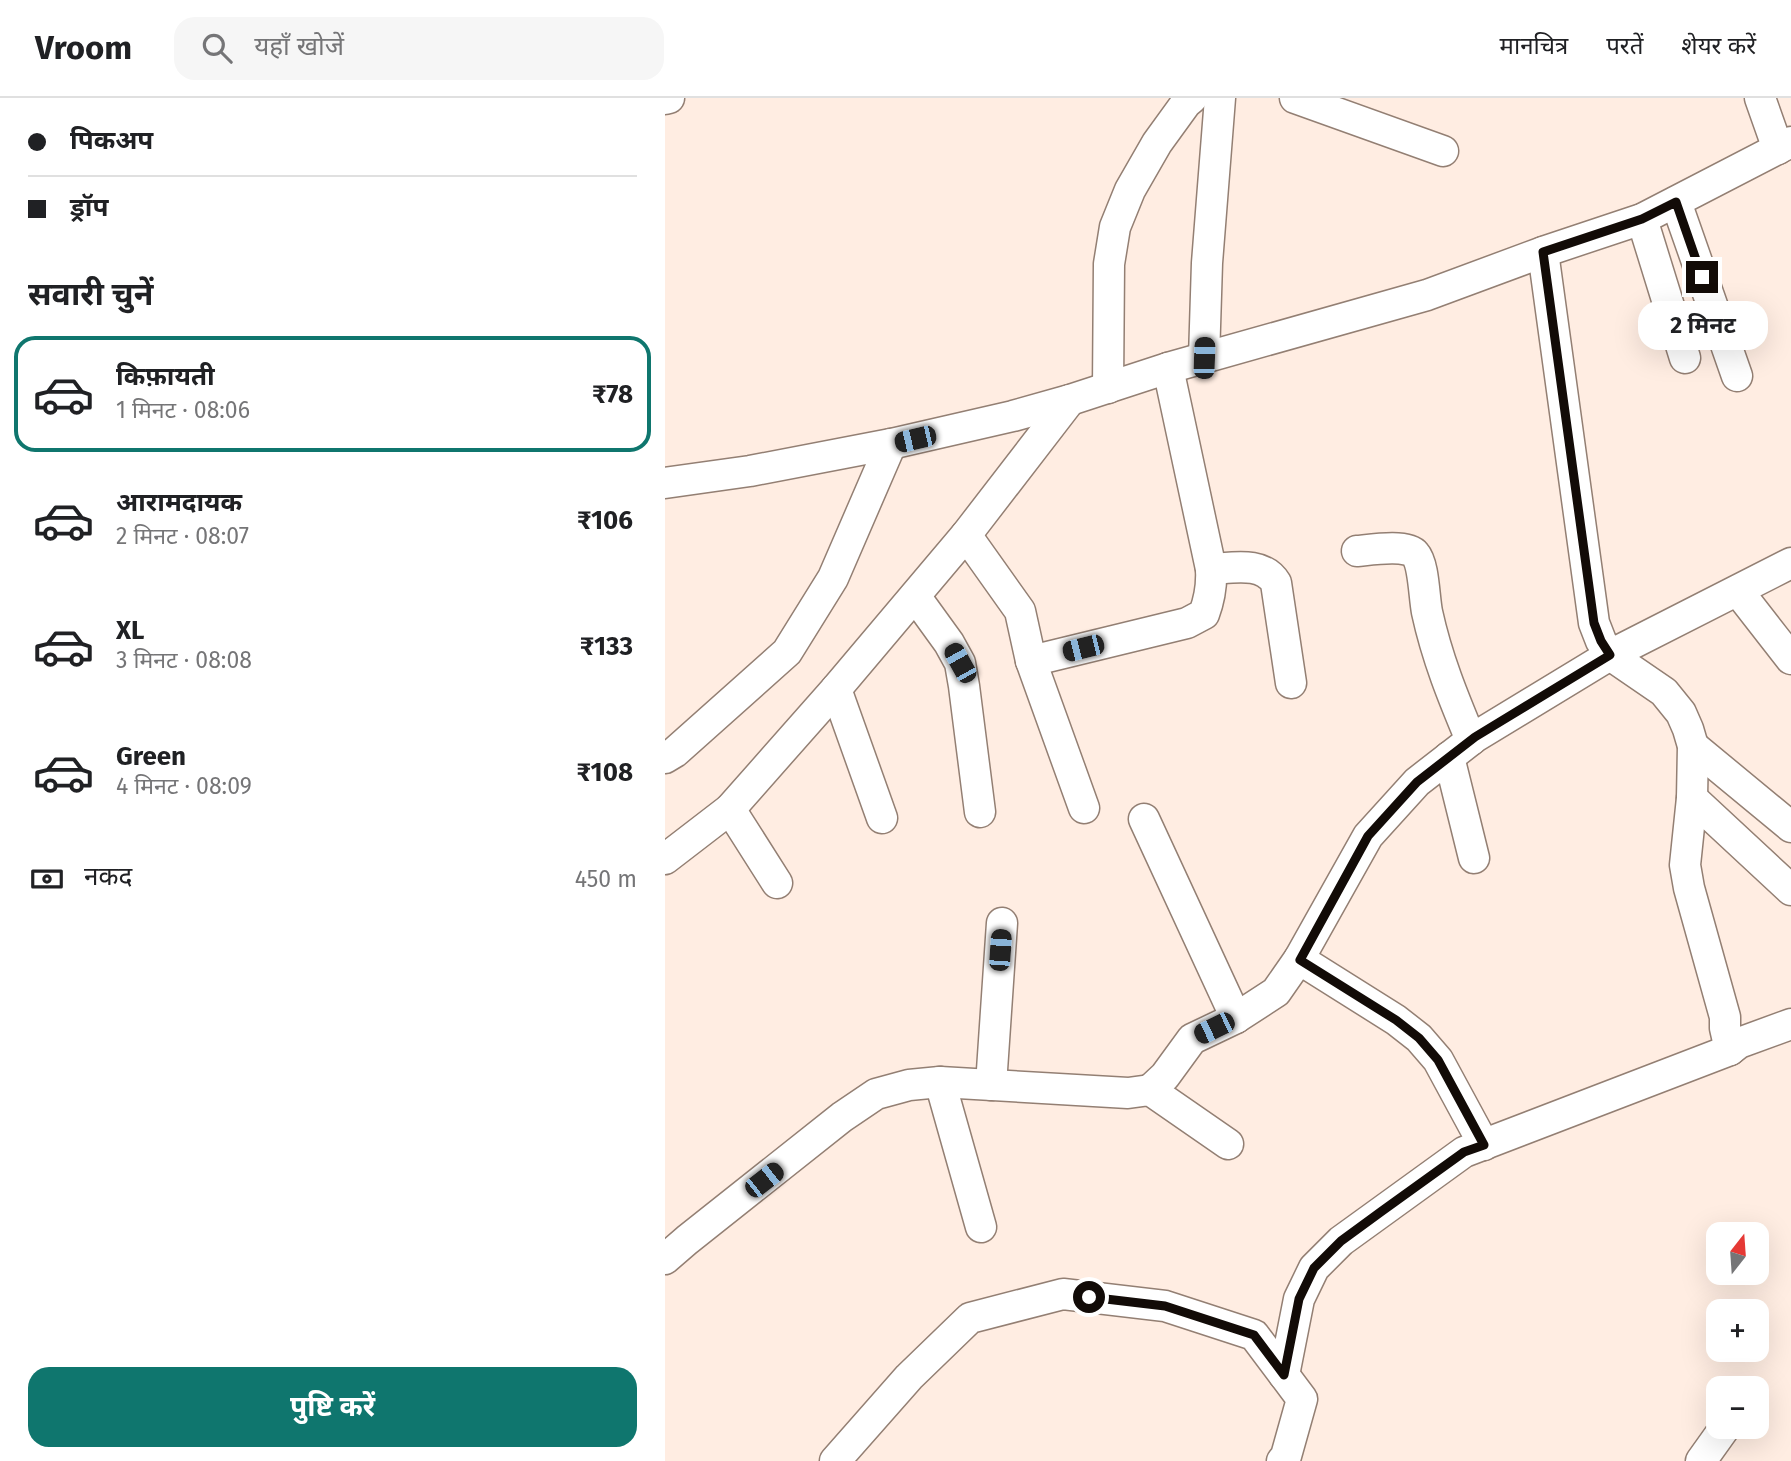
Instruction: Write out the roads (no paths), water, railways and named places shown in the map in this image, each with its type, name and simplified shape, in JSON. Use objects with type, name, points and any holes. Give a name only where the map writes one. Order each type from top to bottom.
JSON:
[{"type":"street","points":[[1108,388],[1109,264],[1115,227],[1130,190],[1157,143],[1192,98]]},
{"type":"street","points":[[1204,358],[1206,263],[1220,98]]},
{"type":"street","points":[[1295,98],[1443,151]]},
{"type":"street","points":[[665,483],[750,471],[891,444],[1013,416],[1168,368],[1427,295],[1642,219],[1785,146],[1761,98]]},
{"type":"street","points":[[1676,202],[1737,376]]},
{"type":"street","points":[[1642,219],[1685,358]]},
{"type":"street","points":[[1543,252],[1594,623],[1610,655],[1664,692],[1681,713],[1693,746],[1692,798],[1685,864],[1731,1050]]},
{"type":"street","points":[[1031,661],[1187,623],[1204,614],[1210,599],[1211,569],[1168,368]]},
{"type":"street","points":[[665,859],[730,809],[836,689],[966,535],[1070,400]]},
{"type":"street","points":[[665,758],[787,652],[834,578],[891,444]]},
{"type":"street","points":[[966,535],[1020,611],[1031,661],[1084,808]]},
{"type":"street","points":[[1357,551],[1401,548],[1411,550],[1420,563],[1424,599],[1434,644],[1447,681],[1460,748],[1474,858]]},
{"type":"street","points":[[665,1259],[842,1117],[876,1094],[909,1085],[940,1082],[1128,1093],[1150,1090],[1165,1076],[1192,1039],[1236,1018],[1276,992],[1300,960],[1368,836],[1417,782],[1460,748],[1610,655],[1791,563]]},
{"type":"street","points":[[1211,569],[1261,569],[1271,575],[1276,583],[1291,683]]},
{"type":"street","points":[[1738,591],[1791,659]]},
{"type":"street","points":[[915,596],[960,663],[980,812]]},
{"type":"street","points":[[836,689],[882,818]]},
{"type":"street","points":[[1693,746],[1791,827]]},
{"type":"street","points":[[1692,798],[1791,890]]},
{"type":"street","points":[[730,809],[777,883]]},
{"type":"street","points":[[1144,819],[1236,1018]]},
{"type":"street","points":[[991,1085],[1002,923]]},
{"type":"street","points":[[1300,960],[1396,1020],[1419,1038],[1438,1060],[1484,1145]]},
{"type":"street","points":[[1284,1375],[1299,1299],[1314,1268],[1341,1241],[1464,1152],[1731,1050],[1739,1043],[1791,1024]]},
{"type":"street","points":[[940,1082],[981,1227]]},
{"type":"street","points":[[1150,1090],[1228,1144]]},
{"type":"street","points":[[835,1461],[909,1377],[970,1318],[1063,1294],[1165,1306],[1254,1335],[1302,1399],[1286,1456],[1282,1461]]},
{"type":"street","points":[[1701,1461],[1717,1439]]}]
